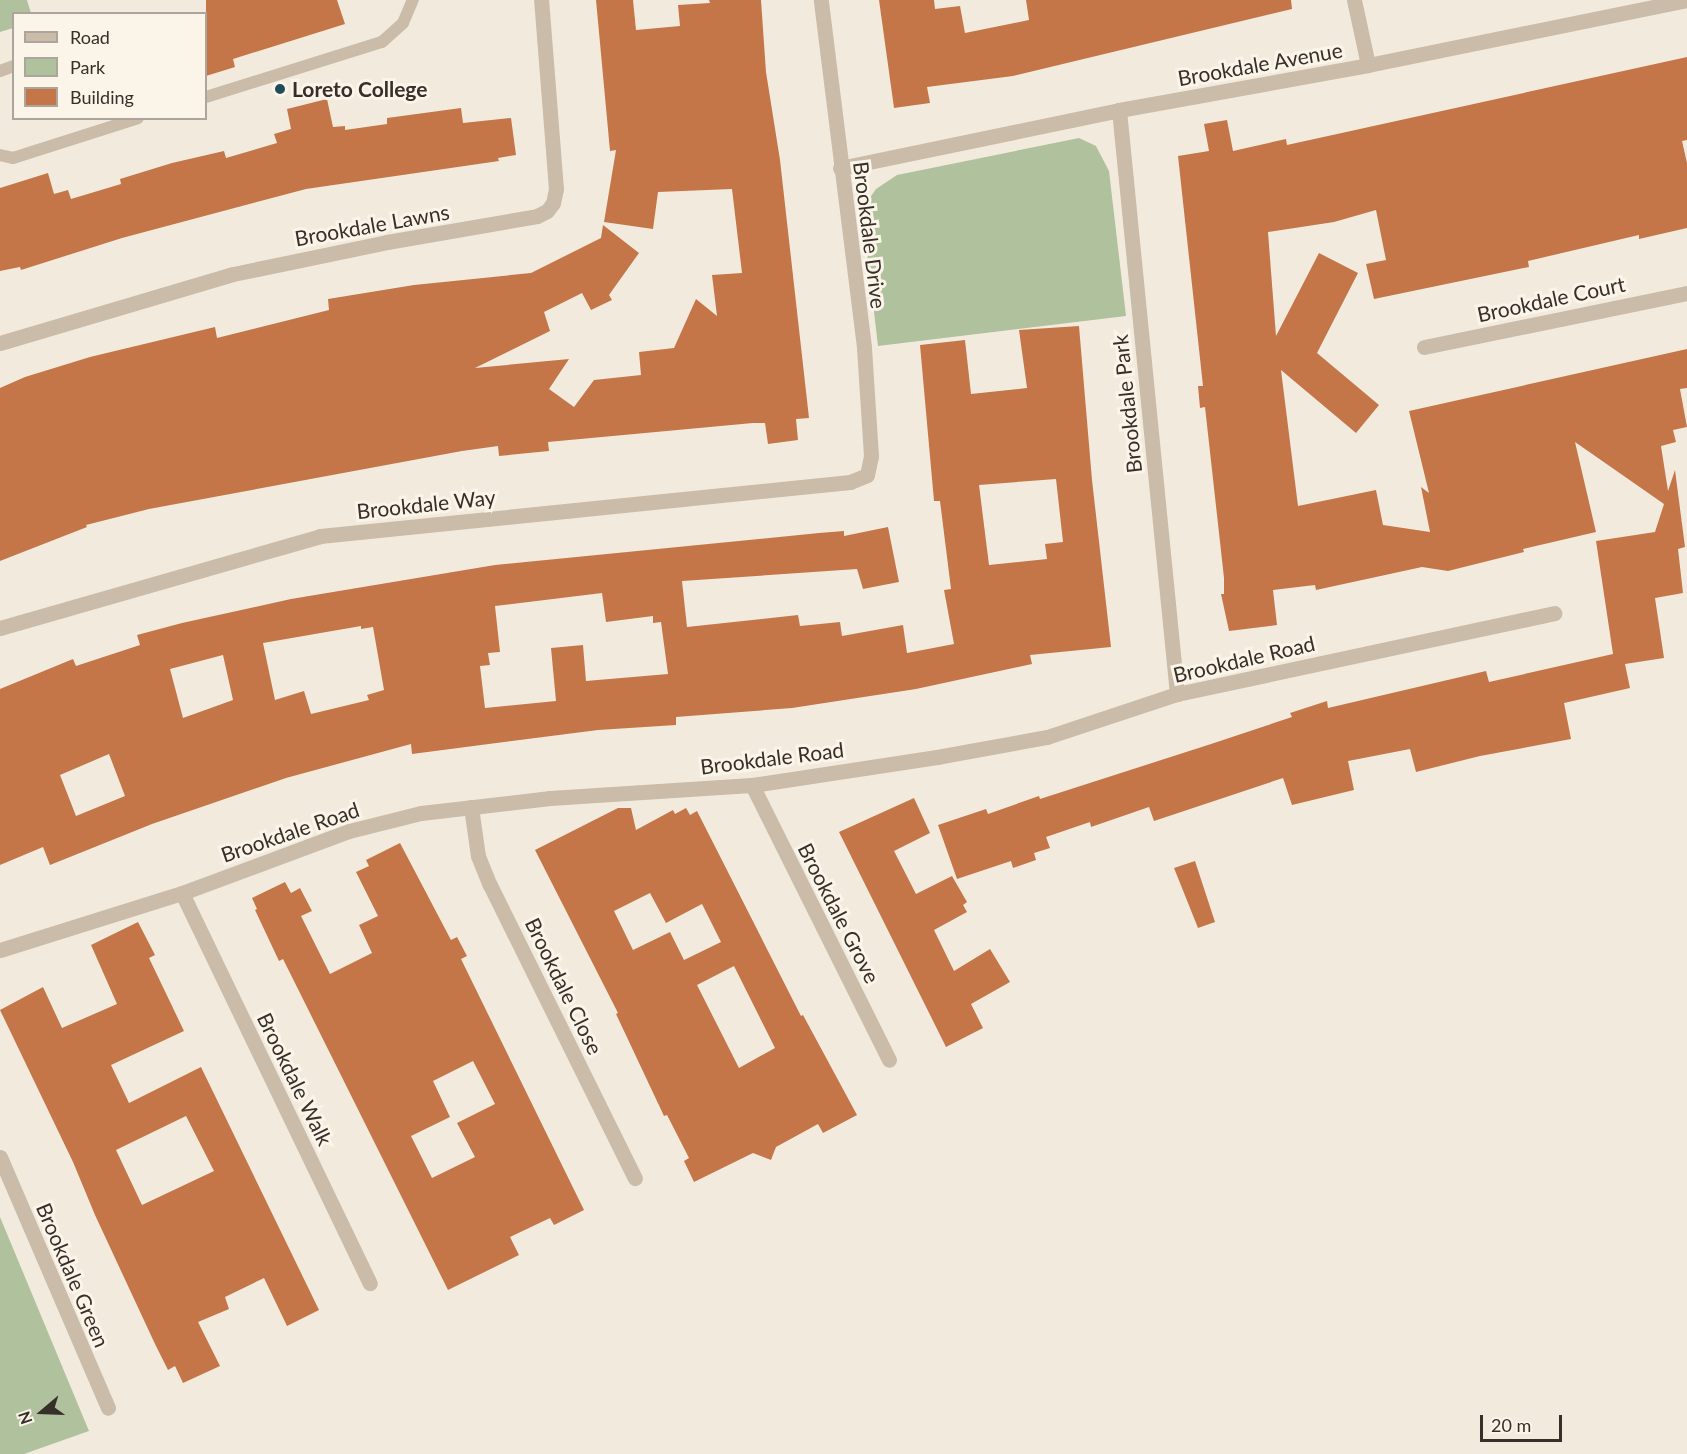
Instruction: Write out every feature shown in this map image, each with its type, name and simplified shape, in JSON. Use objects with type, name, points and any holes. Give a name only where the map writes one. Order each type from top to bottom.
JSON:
[{"type":"street","name":"Brookdale Lawns","points":[[0,343],[233,274],[387,242],[537,216],[547,211],[553,203],[556,189],[541,0]]},
{"type":"street","name":"Brookdale Drive","points":[[821,0],[840,168],[864,347],[871,456],[867,475]]},
{"type":"street","points":[[1354,0],[1368,65]]},
{"type":"street","name":"Brookdale Avenue","points":[[840,168],[1687,0]]},
{"type":"street","name":"Brookdale Park","points":[[1119,111],[1177,694]]},
{"type":"street","name":"Brookdale Court","points":[[1424,347],[1687,293]]},
{"type":"street","name":"Brookdale Way","points":[[0,628],[320,536],[850,482],[867,475]]},
{"type":"street","name":"Brookdale Road","points":[[0,950],[182,893],[349,831],[421,813],[550,798],[752,785],[937,757],[1047,737],[1177,694],[1554,613]]},
{"type":"street","name":"Brookdale Grove","points":[[752,785],[890,1060]]},
{"type":"street","name":"Brookdale Close","points":[[471,807],[478,856],[490,885],[635,1178]]},
{"type":"street","name":"Brookdale Walk","points":[[182,893],[370,1283]]},
{"type":"street","name":"Brookdale Green","points":[[0,1157],[108,1408]]},
{"type":"lane","points":[[207,97],[382,42],[403,23],[413,0]]},
{"type":"lane","points":[[0,155],[13,158],[132,120]]},
{"type":"green space","points":[[0,0],[27,0],[31,12],[12,12],[12,28],[0,32]]},
{"type":"green space","points":[[1079,138],[1096,146],[1109,171],[1126,316],[878,346],[862,209],[876,189],[897,175]]},
{"type":"green space","points":[[0,1217],[89,1431],[24,1454],[0,1454]]},
{"type":"building","name":"Loreto College","points":[[206,0],[337,0],[345,24],[233,59],[235,67],[207,76]]},
{"type":"building","points":[[596,0],[633,0],[636,30],[680,26],[678,5],[710,3],[709,0],[761,0],[766,72],[780,160],[809,418],[796,419],[798,440],[768,444],[765,423],[753,423],[548,442],[549,451],[499,456],[498,446],[462,451],[149,509],[86,525],[87,527],[0,561],[0,388],[25,377],[90,357],[215,327],[217,338],[329,310],[328,299],[414,285],[531,273],[601,238],[603,225],[639,253],[609,295],[612,300],[591,310],[582,293],[544,312],[550,331],[475,368],[569,359],[549,389],[574,407],[594,380],[641,375],[639,352],[674,348],[696,299],[717,316],[712,275],[742,273],[732,189],[658,192],[653,229],[604,222],[616,150],[610,151]]},
{"type":"building","points":[[879,0],[934,0],[935,9],[960,6],[965,33],[1029,20],[1026,0],[1291,0],[1292,9],[1013,76],[927,87],[930,103],[894,108]]},
{"type":"building","points":[[1687,57],[1687,140],[1682,141],[1687,163],[1687,228],[1639,239],[1639,235],[1528,261],[1529,267],[1374,299],[1366,264],[1386,260],[1376,210],[1334,222],[1268,232],[1276,336],[1319,253],[1358,273],[1317,353],[1379,405],[1356,433],[1281,370],[1298,506],[1376,490],[1383,525],[1430,532],[1421,487],[1429,493],[1409,411],[1687,349],[1687,388],[1680,389],[1687,427],[1673,430],[1676,442],[1661,446],[1668,491],[1675,470],[1685,547],[1678,549],[1683,593],[1655,598],[1664,658],[1625,664],[1630,688],[1564,703],[1571,739],[1480,756],[1416,772],[1410,749],[1348,761],[1354,790],[1292,805],[1283,778],[1154,821],[1149,807],[1091,827],[1090,822],[1046,837],[1050,848],[1034,853],[1036,860],[1013,868],[1011,861],[957,879],[938,825],[986,809],[988,814],[1039,796],[1040,799],[1292,717],[1290,713],[1327,701],[1328,708],[1486,671],[1489,682],[1613,654],[1596,541],[1655,532],[1664,504],[1575,442],[1596,532],[1523,549],[1524,552],[1448,571],[1422,567],[1316,590],[1315,585],[1273,590],[1277,625],[1229,631],[1221,594],[1224,594],[1224,578],[1205,407],[1200,408],[1198,386],[1203,386],[1178,156],[1209,151],[1204,124],[1227,120],[1233,151],[1286,139],[1287,145]]},
{"type":"building","points":[[327,99],[333,127],[345,126],[345,130],[387,124],[387,118],[461,108],[463,123],[511,118],[516,155],[498,158],[499,161],[306,189],[122,238],[21,270],[20,267],[0,271],[0,188],[48,173],[54,194],[68,190],[71,199],[121,184],[120,179],[172,163],[224,151],[226,158],[277,143],[274,134],[291,129],[287,109]]},
{"type":"building","points":[[1079,326],[1092,480],[1111,647],[1030,655],[1032,664],[916,689],[792,708],[676,717],[676,725],[598,730],[412,754],[411,744],[286,778],[152,824],[50,865],[43,847],[0,865],[0,689],[73,659],[76,666],[140,645],[137,635],[182,623],[291,599],[495,565],[819,533],[844,531],[844,536],[888,527],[899,582],[863,589],[857,569],[682,581],[687,627],[798,615],[800,626],[840,622],[842,636],[903,625],[907,653],[954,644],[944,590],[951,589],[940,501],[934,501],[920,345],[965,340],[971,394],[1027,388],[1019,330]],"holes":[[[1056,479],[1063,542],[1045,544],[1047,559],[989,565],[979,485]],[[602,593],[606,622],[653,616],[653,623],[661,622],[668,674],[586,681],[583,645],[551,648],[556,701],[485,708],[480,666],[490,665],[488,653],[500,652],[495,606]],[[361,626],[361,629],[373,627],[384,690],[367,695],[369,700],[311,714],[304,691],[275,700],[263,643]],[[223,655],[233,700],[183,718],[170,669]],[[109,754],[125,796],[76,816],[60,775]]]},
{"type":"building","points":[[914,798],[930,833],[894,851],[916,894],[952,876],[967,902],[963,905],[967,912],[934,930],[954,971],[990,949],[1010,982],[971,1004],[983,1028],[946,1047],[839,832]]},
{"type":"building","points":[[618,808],[631,808],[636,830],[673,810],[675,814],[686,808],[690,815],[697,811],[801,1016],[803,1015],[857,1115],[823,1133],[818,1124],[776,1147],[771,1160],[753,1153],[694,1182],[684,1161],[689,1158],[667,1115],[664,1116],[616,1014],[618,1013],[535,850]],"holes":[[[650,893],[666,923],[702,904],[721,942],[684,960],[670,932],[633,950],[614,911]],[[734,966],[775,1048],[739,1068],[697,985]]]},
{"type":"building","points":[[400,843],[451,940],[457,937],[467,956],[461,959],[584,1210],[554,1225],[550,1218],[510,1237],[519,1255],[448,1290],[283,959],[279,961],[255,910],[257,909],[252,898],[285,882],[291,893],[300,888],[312,911],[301,916],[330,974],[372,953],[359,925],[378,916],[356,872],[369,866],[366,860]],"holes":[[[473,1061],[495,1104],[457,1123],[475,1157],[432,1178],[411,1136],[450,1117],[433,1081]]]},
{"type":"building","points":[[1195,861],[1215,922],[1198,928],[1174,868]]},
{"type":"building","points":[[138,922],[155,955],[149,958],[184,1031],[111,1065],[129,1103],[201,1067],[319,1310],[287,1326],[264,1278],[225,1297],[229,1309],[198,1322],[220,1366],[183,1383],[175,1366],[168,1370],[155,1344],[73,1162],[0,1010],[43,987],[62,1028],[117,1004],[91,945]],"holes":[[[186,1116],[214,1171],[142,1205],[116,1150]]]},
{"type":"place","name":"Loreto College","points":[[280,89]]}]
